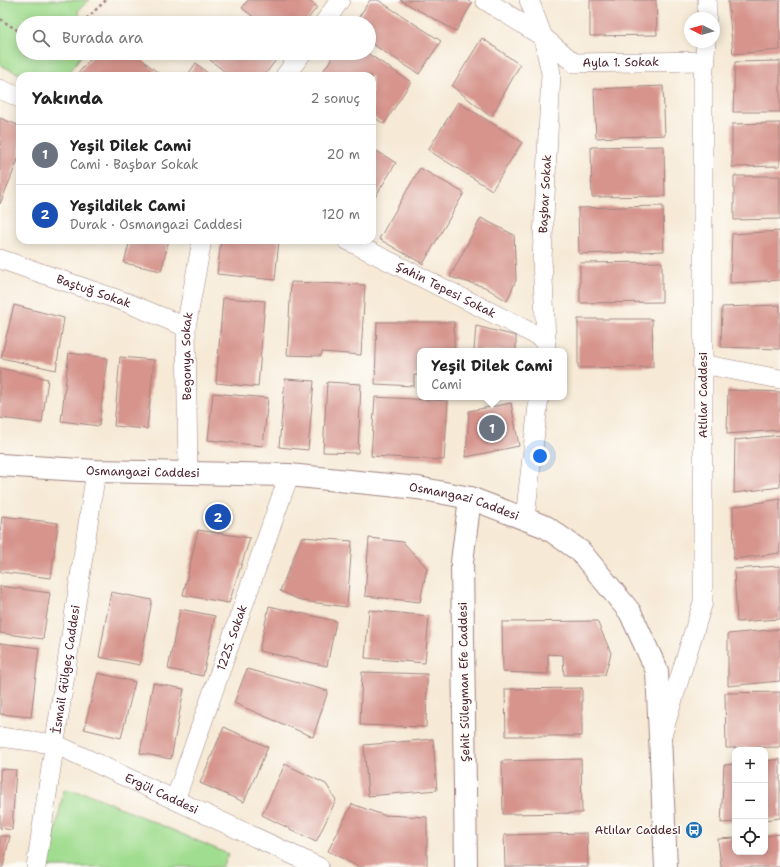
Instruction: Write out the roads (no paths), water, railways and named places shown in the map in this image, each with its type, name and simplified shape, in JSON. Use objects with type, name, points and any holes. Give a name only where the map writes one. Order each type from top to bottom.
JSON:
[{"type":"main road","name":"Osmangazi Caddesi","points":[[0,465],[96,471],[289,475],[418,488],[470,498],[546,527],[580,552],[630,612],[657,671],[666,867]]},
{"type":"main road","name":"Şehit Süleyman Efe Caddesi","points":[[466,867],[462,562],[470,498]]},
{"type":"street","points":[[329,16],[340,0]]},
{"type":"street","name":"Ayla 1. Sokak","points":[[485,0],[543,37],[574,63],[706,61]]},
{"type":"street","name":"Başbar Sokak","points":[[530,0],[543,37],[551,74],[542,259],[546,345]]},
{"type":"street","points":[[707,0],[707,12]]},
{"type":"street","name":"Atlılar Caddesi","points":[[660,742],[703,602],[703,79],[706,61],[706,48]]},
{"type":"street","points":[[288,72],[297,60]]},
{"type":"street","points":[[0,89],[16,96]]},
{"type":"street","name":"Begonya Sokak","points":[[188,473],[186,327],[201,244]]},
{"type":"street","name":"Şahin Tepesi Sokak","points":[[355,244],[546,345]]},
{"type":"street","name":"Baştuğ Sokak","points":[[0,259],[128,303],[186,327]]},
{"type":"street","points":[[702,364],[780,379]]},
{"type":"street","points":[[525,518],[539,400]]},
{"type":"street","name":"İsmail Gülgeç Caddesi","points":[[36,867],[96,471]]},
{"type":"street","name":"1225. Sokak","points":[[175,800],[289,475]]},
{"type":"street","name":"Ergül Caddesi","points":[[0,737],[55,744],[319,867]]},
{"type":"place","name":"Yeşil Dilek Cami","points":[[492,428]]},
{"type":"place","name":"Yeşildilek Cami","points":[[218,517]]},
{"type":"place","name":"Atlılar Caddesi","points":[[694,830]]}]
